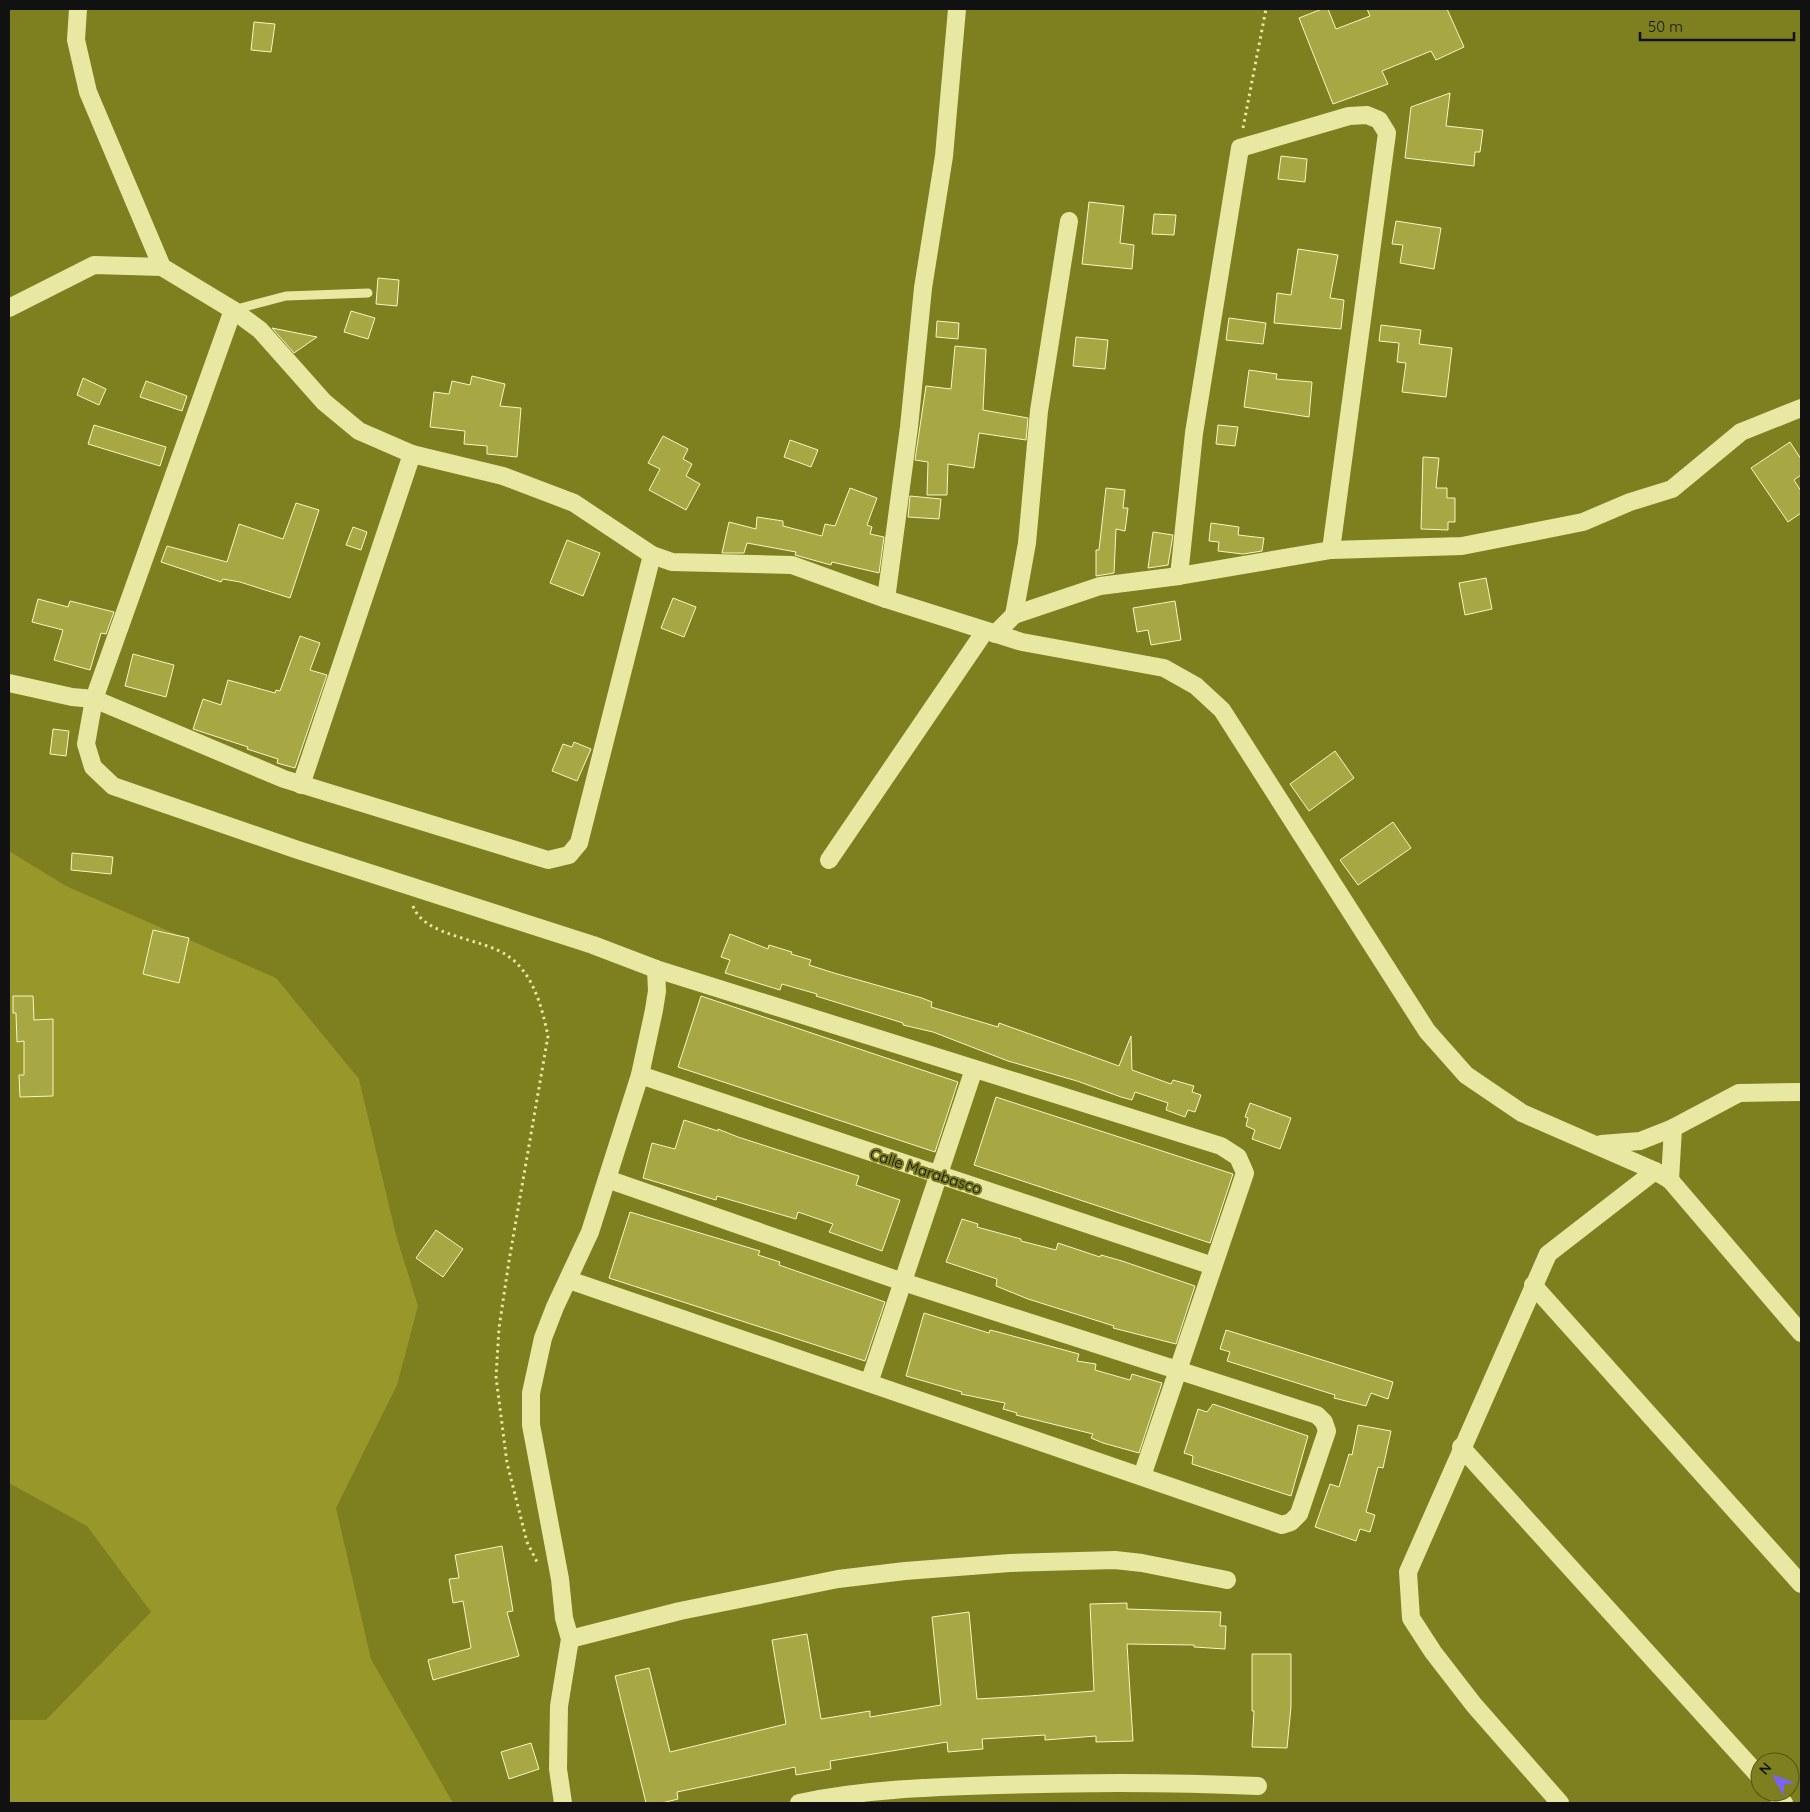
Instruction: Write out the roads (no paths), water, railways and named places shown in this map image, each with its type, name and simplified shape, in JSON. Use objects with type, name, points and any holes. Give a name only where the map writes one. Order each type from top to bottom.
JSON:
[{"type":"street","points":[[78,9],[76,40],[88,92],[162,267]]},
{"type":"street","points":[[886,599],[909,427],[923,288],[944,156],[957,9]]},
{"type":"street","points":[[1179,576],[1194,433],[1240,148],[1350,116],[1367,115],[1379,120],[1387,134],[1331,550]]},
{"type":"street","points":[[1014,615],[1027,543],[1039,411],[1069,221]]},
{"type":"street","points":[[9,308],[94,265],[162,267],[232,310],[260,330],[324,402],[359,431],[412,454],[502,476],[574,502],[652,555],[672,562],[792,565],[886,599],[1022,642],[1164,668],[1196,686],[1222,710],[1427,1031],[1466,1075],[1522,1113],[1598,1144],[1662,1175],[1801,1333]]},
{"type":"street","points":[[232,310],[94,699],[86,744],[93,768],[113,786],[295,849],[411,884],[593,945],[656,969],[1221,1146],[1238,1157],[1245,1173],[1142,1476]]},
{"type":"street","points":[[829,860],[990,632],[1014,615],[1100,586],[1179,576],[1331,550],[1462,546],[1583,522],[1630,502],[1672,489],[1741,432],[1801,408]]},
{"type":"street","points":[[301,785],[412,454]]},
{"type":"street","points":[[9,683],[72,697],[94,699],[301,785],[548,860],[569,855],[579,843],[652,555]]},
{"type":"street","points":[[563,1803],[558,1769],[559,1706],[570,1639],[564,1618],[560,1579],[531,1425],[531,1393],[544,1338],[555,1307],[590,1232],[640,1075],[654,1010],[656,969]]},
{"type":"street","points":[[870,1383],[974,1069]]},
{"type":"street","name":"Calle Marabasco","points":[[640,1075],[938,1176],[1213,1266]]},
{"type":"street","points":[[1598,1144],[1640,1141],[1673,1128],[1739,1093],[1801,1092]]},
{"type":"street","points":[[1560,1803],[1474,1705],[1433,1652],[1411,1618],[1408,1572],[1532,1285],[1548,1254],[1662,1175],[1673,1128]]},
{"type":"street","points":[[569,1280],[1282,1525],[1291,1522],[1299,1514],[1327,1431],[1324,1422],[1317,1415],[903,1282],[606,1179]]},
{"type":"street","points":[[1532,1285],[1801,1584]]},
{"type":"street","points":[[1461,1447],[1750,1766]]},
{"type":"street","points":[[570,1639],[689,1609],[838,1579],[905,1571],[1010,1562],[1115,1560],[1142,1563],[1227,1580]]},
{"type":"street","points":[[799,1803],[829,1797],[930,1795],[1121,1781],[1258,1786]]},
{"type":"lane","points":[[232,310],[286,296],[368,293]]}]
